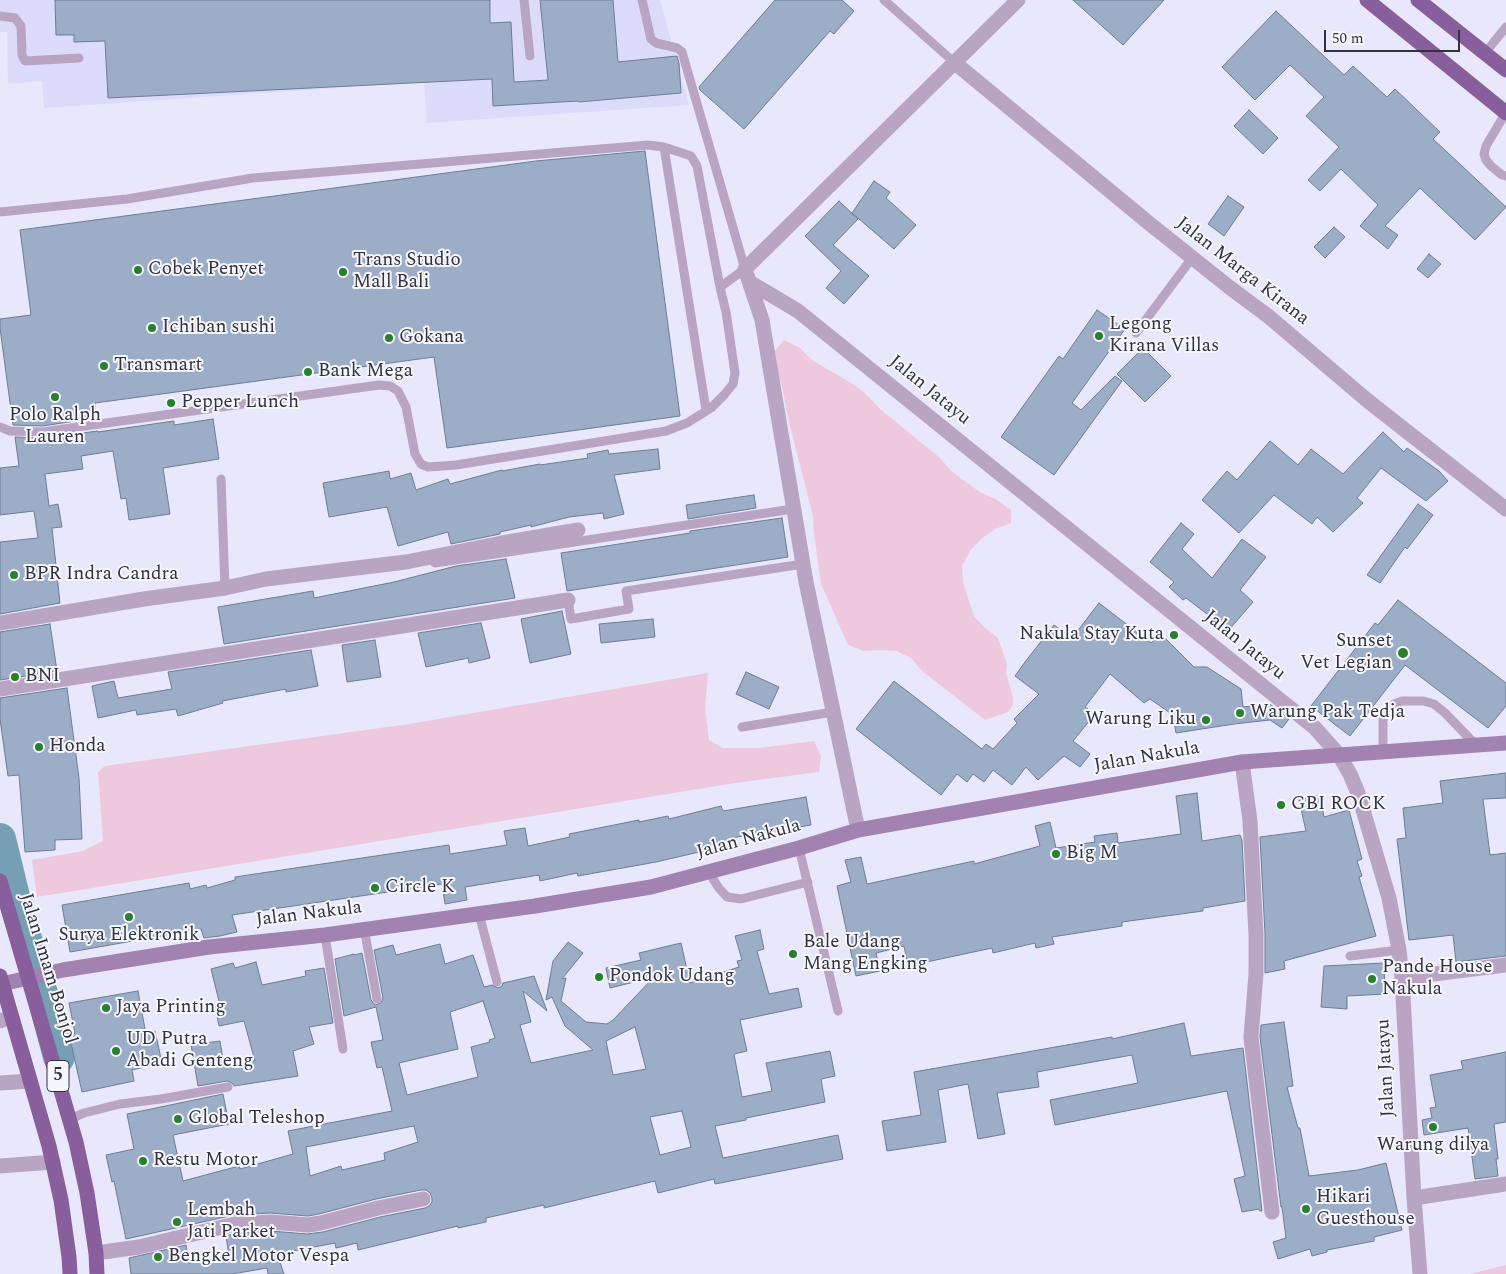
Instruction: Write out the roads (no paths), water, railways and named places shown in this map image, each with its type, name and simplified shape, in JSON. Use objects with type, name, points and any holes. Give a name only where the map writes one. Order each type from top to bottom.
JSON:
[{"type":"highway","points":[[1367,0],[1506,112]]},
{"type":"highway","points":[[1418,0],[1506,70]]},
{"type":"highway","name":"Jalan Imam Bonjol","points":[[0,881],[70,1119],[87,1193],[97,1274]]},
{"type":"highway","name":"5","points":[[1,980],[6,1019],[30,1081],[53,1162],[61,1200],[70,1274]]},
{"type":"main road","name":"Jalan Nakula","points":[[1,980],[29,978],[63,970],[209,948],[326,935],[364,928],[535,906],[651,887],[799,848],[858,830],[1242,762],[1506,743]]},
{"type":"street","points":[[858,830],[803,564],[762,320],[748,276],[1018,0]]},
{"type":"street","name":"Jalan Marga Kirana","points":[[955,63],[1192,258],[1268,316],[1368,401],[1506,510]]},
{"type":"street","name":"Jalan Jatayu","points":[[748,276],[798,311],[1315,728],[1339,755],[1358,793],[1389,898],[1399,950],[1420,1274]]},
{"type":"street","points":[[0,623],[144,599],[225,588],[266,579],[406,562],[578,530]]},
{"type":"street","points":[[0,689],[568,600]]},
{"type":"street","points":[[1242,762],[1250,821],[1256,934],[1256,974],[1251,1037],[1272,1212]]},
{"type":"street","points":[[1402,978],[1506,965]]},
{"type":"street","points":[[0,1083],[30,1081]]},
{"type":"street","points":[[0,1166],[53,1162]]},
{"type":"street","points":[[1414,1198],[1506,1184]]},
{"type":"street","points":[[96,1254],[139,1247],[235,1224],[271,1222],[322,1224],[378,1208],[423,1199]]},
{"type":"lane","points":[[524,0],[530,56]]},
{"type":"lane","points":[[642,0],[651,39],[656,43],[677,48],[682,52],[748,276],[720,287]]},
{"type":"lane","points":[[884,0],[955,63]]},
{"type":"lane","points":[[0,16],[12,16],[21,26],[22,55],[25,60],[80,58]]},
{"type":"lane","points":[[1485,53],[1506,26]]},
{"type":"lane","points":[[1506,112],[1486,146],[1484,154],[1490,166],[1506,176]]},
{"type":"lane","points":[[0,212],[127,199],[253,178],[648,145],[664,147],[691,156],[697,166],[726,312],[735,373],[733,384],[724,395],[687,424],[666,431],[456,465],[428,466],[421,464],[416,454],[406,407],[398,391],[390,386],[42,432],[10,431],[0,427]]},
{"type":"lane","points":[[664,147],[706,410]]},
{"type":"lane","points":[[1136,333],[1192,258]]},
{"type":"lane","points":[[221,479],[225,588]]},
{"type":"lane","points":[[431,557],[431,564],[793,509]]},
{"type":"lane","points":[[568,600],[571,619],[629,609],[626,591],[803,564]]},
{"type":"lane","points":[[1383,752],[1383,719],[1387,711],[1394,704],[1402,701],[1424,701],[1434,704],[1476,746]]},
{"type":"lane","points":[[742,727],[833,712]]},
{"type":"lane","points":[[799,848],[838,1011]]},
{"type":"lane","points":[[709,872],[718,888],[727,897],[742,899],[808,882]]},
{"type":"lane","points":[[479,914],[497,982]]},
{"type":"lane","points":[[364,928],[376,999]]},
{"type":"lane","points":[[326,935],[343,1049]]},
{"type":"lane","points":[[1350,956],[1399,950]]},
{"type":"lane","points":[[70,1119],[120,1104],[228,1087]]},
{"type":"waterway","points":[[0,839],[17,909],[32,959]]},
{"type":"waterway","points":[[42,993],[59,1057]]},
{"type":"place","name":"Cobek Penyet","points":[[138,270]]},
{"type":"place","name":"Trans Studio Mall Bali","points":[[343,272]]},
{"type":"place","name":"Ichiban sushi","points":[[152,328]]},
{"type":"place","name":"Legong Kirana Villas","points":[[1099,336]]},
{"type":"place","name":"Gokana","points":[[389,338]]},
{"type":"place","name":"Transmart","points":[[104,366]]},
{"type":"place","name":"Bank Mega","points":[[308,372]]},
{"type":"place","name":"Polo Ralph Lauren","points":[[55,397]]},
{"type":"place","name":"Pepper Lunch","points":[[171,403]]},
{"type":"place","name":"BPR Indra Candra","points":[[14,575]]},
{"type":"place","name":"Nakula Stay Kuta","points":[[1174,635]]},
{"type":"place","name":"Sunset Vet Legian","points":[[1403,653]]},
{"type":"place","name":"BNI","points":[[15,677]]},
{"type":"place","name":"Warung Pak Tedja","points":[[1240,713]]},
{"type":"place","name":"Warung Liku","points":[[1206,720]]},
{"type":"place","name":"Honda","points":[[39,747]]},
{"type":"place","name":"GBI ROCK","points":[[1281,805]]},
{"type":"place","name":"Big M","points":[[1056,854]]},
{"type":"place","name":"Circle K","points":[[375,888]]},
{"type":"place","name":"Surya Elektronik","points":[[129,917]]},
{"type":"place","name":"Bale Udang Mang Engking","points":[[793,954]]},
{"type":"place","name":"Pondok Udang","points":[[599,977]]},
{"type":"place","name":"Pande House Nakula","points":[[1372,979]]},
{"type":"place","name":"Jaya Printing","points":[[106,1008]]},
{"type":"place","name":"UD Putra Abadi Genteng","points":[[116,1051]]},
{"type":"place","name":"Global Teleshop","points":[[178,1119]]},
{"type":"place","name":"Warung dilya","points":[[1433,1127]]},
{"type":"place","name":"Restu Motor","points":[[143,1161]]},
{"type":"place","name":"Hikari Guesthouse","points":[[1306,1209]]},
{"type":"place","name":"Lembah Jati Parket","points":[[177,1222]]},
{"type":"place","name":"Bengkel Motor Vespa","points":[[158,1257]]}]
